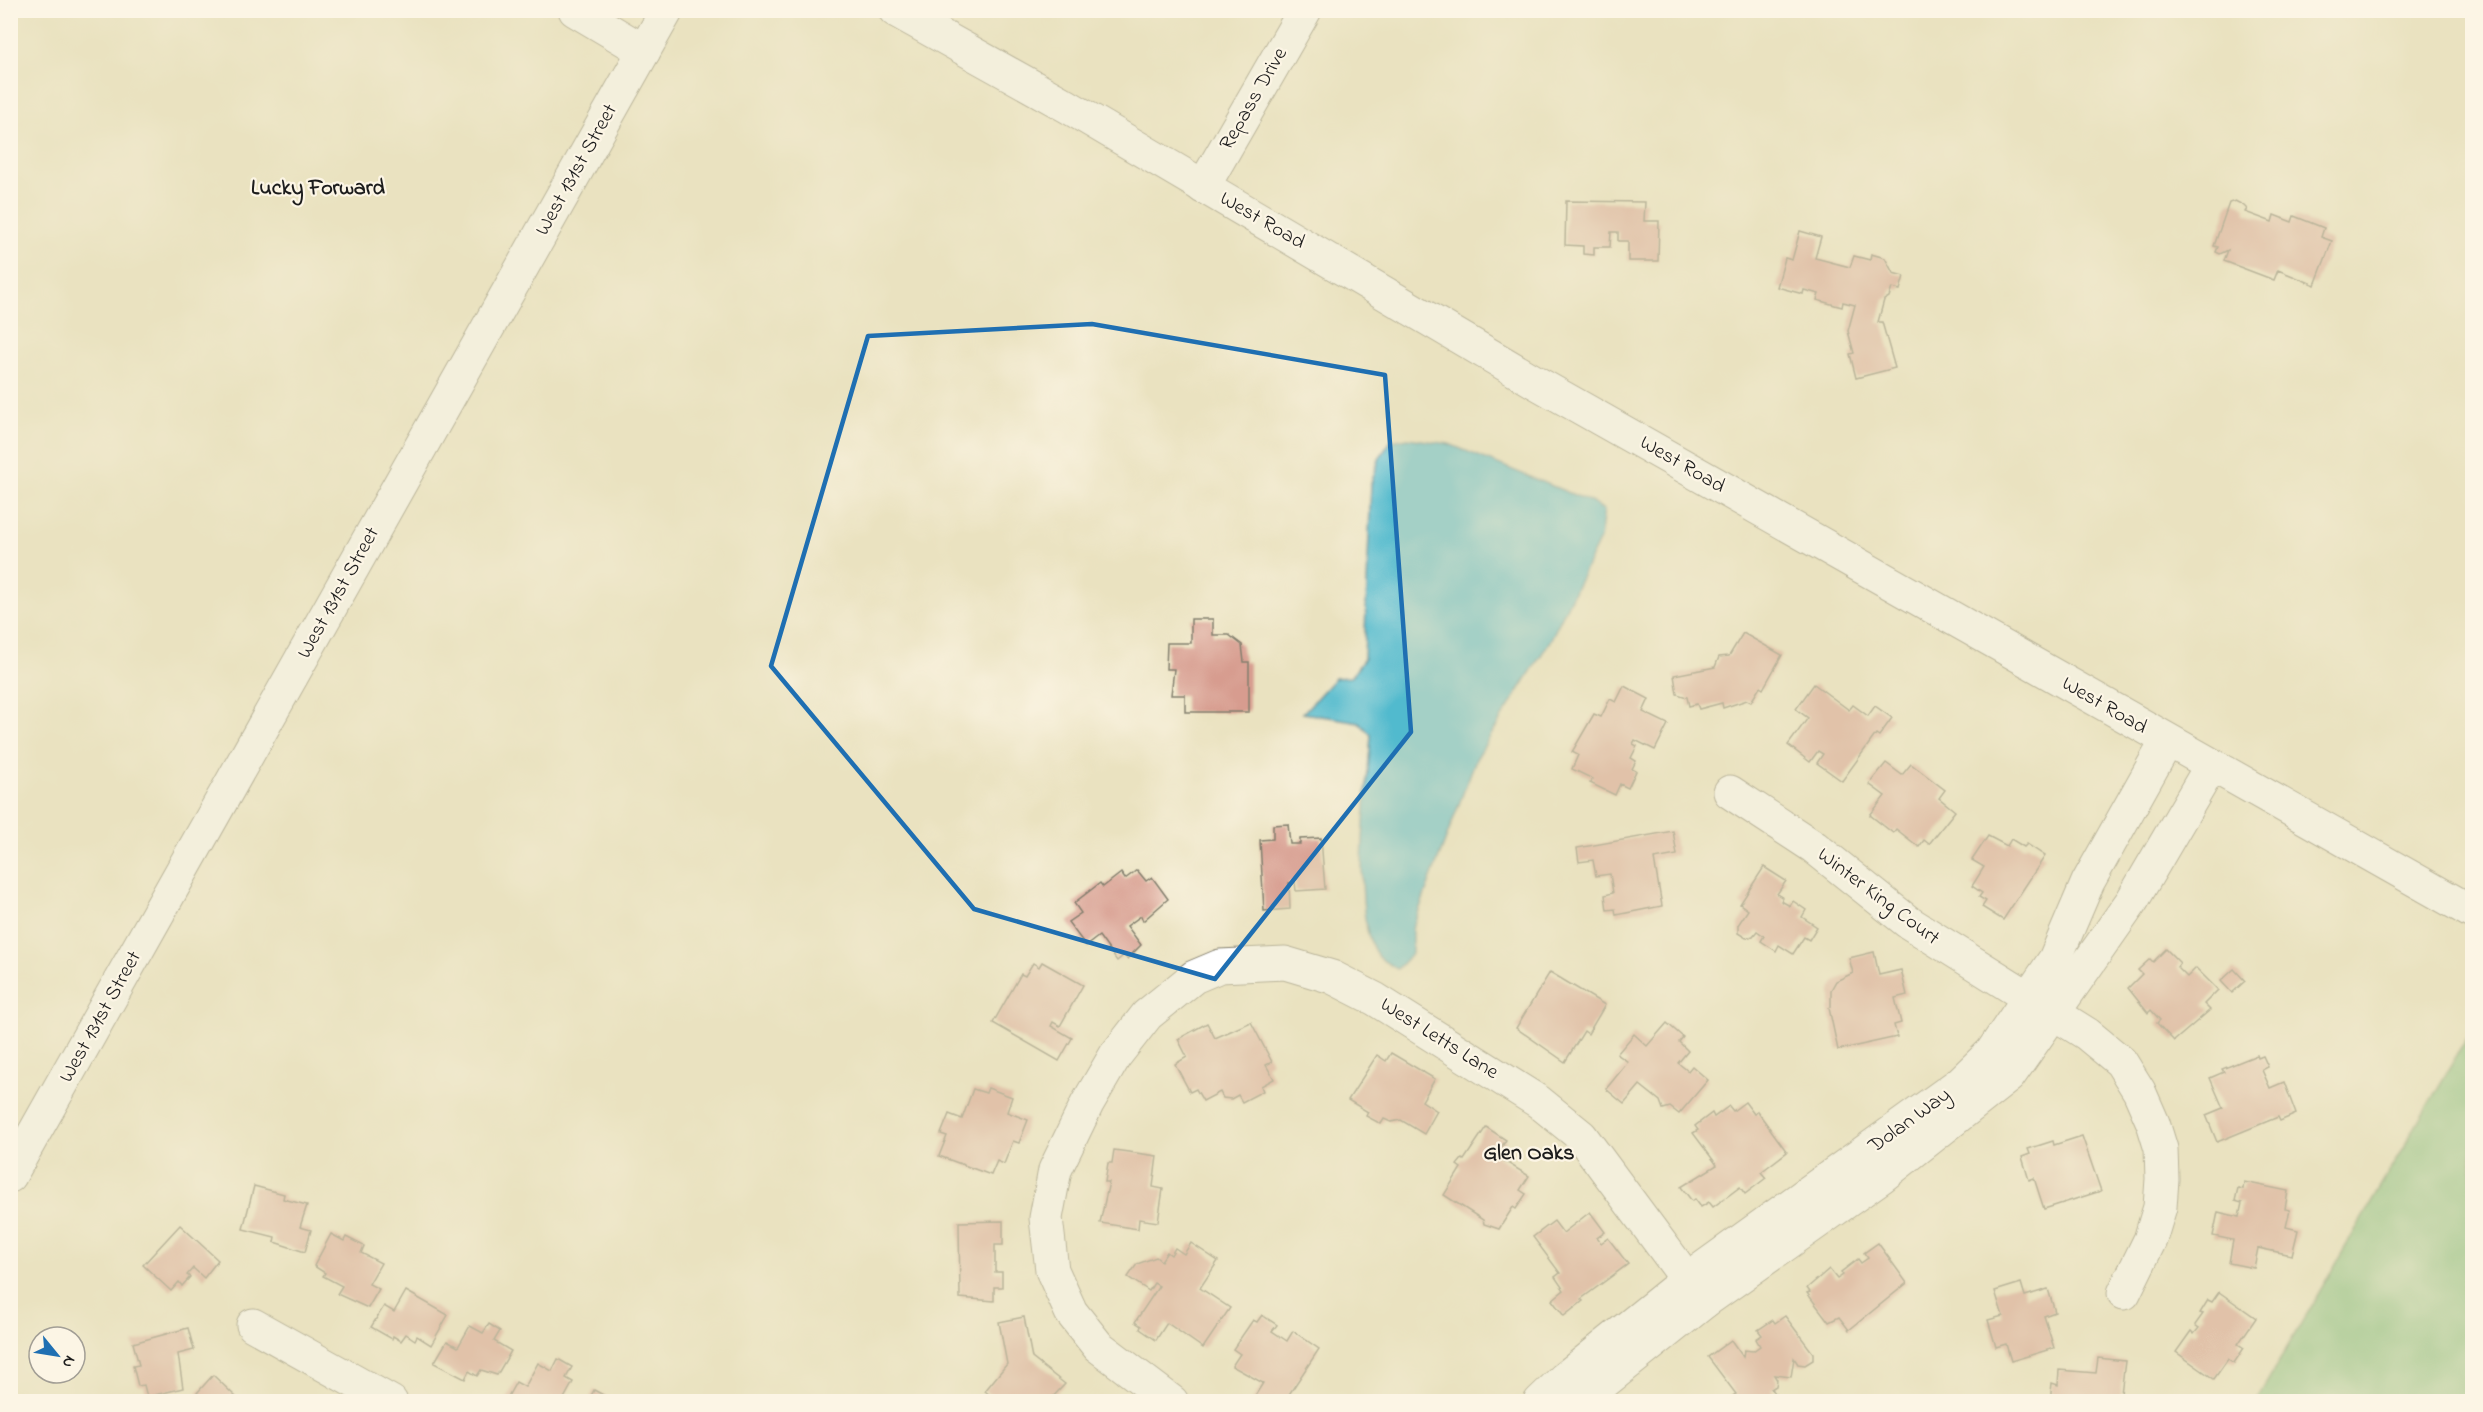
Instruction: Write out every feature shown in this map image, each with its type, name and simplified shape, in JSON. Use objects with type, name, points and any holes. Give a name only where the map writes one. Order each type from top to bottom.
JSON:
[{"type":"street","points":[[575,10],[644,51]]},
{"type":"street","name":"West 131st Street","points":[[10,1176],[668,10]]},
{"type":"street","name":"West Road","points":[[895,10],[1547,389],[2472,912]]},
{"type":"street","name":"Repass Drive","points":[[1203,187],[1305,10]]},
{"type":"street","name":"Dolan Way","points":[[2041,1006],[2055,959],[2088,882],[2167,741]]},
{"type":"street","name":"Dolan Way","points":[[1540,1401],[1565,1378],[1696,1290],[1959,1084],[2041,1006],[2132,901],[2211,766]]},
{"type":"street","name":"Winter King Court","points":[[1730,792],[1814,847],[1916,928],[2087,1034],[2121,1062],[2139,1091],[2161,1149],[2160,1208],[2150,1240],[2124,1293]]},
{"type":"street","name":"West Letts Lane","points":[[1172,1401],[1098,1346],[1071,1312],[1052,1270],[1046,1218],[1055,1170],[1087,1104],[1115,1056],[1147,1015],[1194,977],[1220,966],[1285,963],[1332,977],[1375,999],[1539,1102],[1581,1136],[1696,1290]]},
{"type":"street","name":"Dolan Way","points":[[1579,1401],[1696,1290]]},
{"type":"street","points":[[253,1325],[391,1401]]},
{"type":"highlighted area","points":[[1092,324],[1385,375],[1411,732],[1215,979],[974,909],[771,666],[868,336]]},
{"type":"green space","points":[[2472,1029],[2472,1401],[2256,1401]]},
{"type":"water","points":[[1408,438],[1449,444],[1589,501],[1604,510],[1600,539],[1550,641],[1476,759],[1412,929],[1412,953],[1397,969],[1378,956],[1369,938],[1364,913],[1362,850],[1371,735],[1359,722],[1303,713],[1335,678],[1351,677],[1364,659],[1371,484],[1380,457],[1391,441]]},
{"type":"building","points":[[1566,201],[1645,202],[1644,221],[1659,221],[1658,261],[1628,261],[1628,241],[1618,241],[1618,232],[1611,232],[1610,247],[1594,247],[1594,255],[1583,254],[1583,246],[1565,245]]},
{"type":"building","points":[[2235,201],[2247,209],[2245,212],[2272,222],[2274,215],[2292,222],[2294,216],[2324,228],[2321,237],[2332,241],[2315,285],[2278,270],[2274,280],[2224,261],[2228,250],[2220,254],[2216,252],[2218,247],[2214,246],[2229,203]]},
{"type":"building","points":[[1800,231],[1821,237],[1815,258],[1850,267],[1854,256],[1870,260],[1871,254],[1885,258],[1893,273],[1904,276],[1900,290],[1892,288],[1889,297],[1884,300],[1878,322],[1882,322],[1895,368],[1856,378],[1850,354],[1854,353],[1848,331],[1855,305],[1843,302],[1842,307],[1817,300],[1819,294],[1804,290],[1803,294],[1777,287],[1785,258],[1792,260]]},
{"type":"building","points":[[1191,619],[1213,619],[1213,635],[1229,635],[1242,645],[1244,662],[1249,662],[1249,712],[1185,712],[1185,695],[1171,695],[1174,669],[1166,669],[1167,643],[1191,643]]},
{"type":"building","points":[[1743,633],[1782,655],[1763,689],[1760,687],[1751,702],[1747,700],[1723,708],[1722,703],[1699,709],[1697,704],[1689,706],[1687,697],[1677,694],[1674,675],[1715,667],[1719,657],[1729,656]]},
{"type":"building","points":[[1814,684],[1849,710],[1853,705],[1868,716],[1875,706],[1892,718],[1879,736],[1876,734],[1842,781],[1817,763],[1823,754],[1818,751],[1810,762],[1788,745],[1808,718],[1796,709]]},
{"type":"building","points":[[1624,686],[1649,699],[1643,712],[1668,724],[1655,750],[1635,740],[1633,744],[1637,746],[1631,758],[1636,761],[1632,769],[1636,771],[1628,788],[1620,784],[1615,795],[1590,783],[1593,779],[1572,769],[1578,755],[1572,752],[1594,714],[1601,717],[1610,699],[1616,702]]},
{"type":"building","points":[[1886,763],[1902,775],[1911,764],[1945,790],[1939,798],[1955,811],[1929,844],[1924,840],[1919,847],[1896,829],[1893,833],[1870,815],[1885,796],[1869,784]]},
{"type":"building","points":[[1288,824],[1290,844],[1300,844],[1300,839],[1321,838],[1325,889],[1296,891],[1295,882],[1289,883],[1290,909],[1264,911],[1260,840],[1273,839],[1273,825]]},
{"type":"building","points":[[1673,831],[1677,855],[1654,859],[1662,906],[1616,915],[1615,909],[1607,910],[1605,895],[1613,893],[1610,874],[1596,876],[1593,860],[1579,862],[1577,848]]},
{"type":"building","points":[[1988,836],[2007,846],[2011,839],[2024,847],[2027,844],[2045,856],[2003,920],[1982,907],[1986,901],[1979,897],[1982,893],[1972,886],[1984,867],[1972,860]]},
{"type":"building","points":[[1764,867],[1786,881],[1777,894],[1783,898],[1781,901],[1790,906],[1793,901],[1806,910],[1802,917],[1817,927],[1809,940],[1804,937],[1793,954],[1779,945],[1776,951],[1761,941],[1764,936],[1757,931],[1753,936],[1746,938],[1738,933],[1738,925],[1748,910],[1740,904]]},
{"type":"building","points":[[1137,870],[1146,881],[1152,877],[1168,899],[1143,921],[1141,916],[1127,926],[1141,945],[1127,959],[1124,955],[1117,961],[1099,936],[1086,946],[1068,922],[1081,913],[1074,903],[1100,883],[1103,887],[1121,873],[1125,879]]},
{"type":"building","points":[[2166,949],[2180,963],[2177,967],[2187,977],[2196,968],[2218,990],[2204,1004],[2210,1010],[2174,1041],[2157,1023],[2160,1020],[2151,1010],[2148,1013],[2128,988],[2142,974],[2138,970],[2150,959],[2153,962]]},
{"type":"building","points":[[1874,952],[1879,975],[1901,970],[1907,995],[1895,998],[1901,1023],[1894,1025],[1897,1037],[1838,1050],[1829,1008],[1831,1007],[1831,990],[1836,981],[1853,973],[1849,958]]},
{"type":"building","points":[[1042,962],[1083,985],[1060,1026],[1053,1022],[1051,1026],[1072,1038],[1059,1061],[993,1023],[1021,974],[1025,976],[1033,963],[1039,967]]},
{"type":"building","points":[[2234,969],[2245,981],[2232,993],[2221,981]]},
{"type":"building","points":[[1550,972],[1605,1005],[1588,1034],[1584,1031],[1565,1062],[1516,1028]]},
{"type":"building","points":[[1251,1022],[1272,1062],[1266,1065],[1274,1079],[1261,1086],[1263,1091],[1242,1102],[1238,1095],[1231,1099],[1223,1098],[1220,1092],[1203,1101],[1196,1089],[1190,1092],[1175,1064],[1187,1057],[1178,1039],[1207,1023],[1215,1038]]},
{"type":"building","points":[[1667,1023],[1683,1037],[1679,1042],[1688,1051],[1678,1063],[1688,1071],[1692,1066],[1708,1080],[1679,1114],[1670,1107],[1663,1109],[1660,1101],[1640,1085],[1624,1104],[1606,1089],[1628,1062],[1617,1054],[1634,1034],[1647,1046]]},
{"type":"building","points":[[1391,1053],[1435,1079],[1422,1101],[1437,1111],[1424,1134],[1401,1120],[1391,1122],[1384,1119],[1381,1124],[1366,1116],[1368,1112],[1348,1100],[1377,1055],[1386,1061]]},
{"type":"building","points":[[2257,1055],[2258,1058],[2263,1056],[2268,1067],[2262,1070],[2270,1088],[2284,1082],[2296,1114],[2280,1121],[2278,1117],[2217,1142],[2206,1115],[2223,1108],[2210,1078],[2224,1072],[2222,1069]]},
{"type":"building","points":[[988,1088],[1012,1097],[1007,1112],[1028,1120],[1019,1143],[1013,1141],[1004,1164],[997,1161],[991,1175],[939,1156],[947,1136],[941,1134],[949,1114],[962,1119],[973,1089],[986,1093]]},
{"type":"building","points":[[1745,1102],[1754,1114],[1757,1111],[1787,1152],[1761,1172],[1766,1178],[1745,1194],[1740,1187],[1713,1207],[1709,1202],[1701,1207],[1695,1199],[1692,1201],[1681,1187],[1717,1165],[1693,1133],[1698,1130],[1695,1126],[1712,1113],[1714,1117],[1729,1106],[1733,1111]]},
{"type":"building","points":[[1486,1127],[1506,1140],[1496,1156],[1529,1176],[1520,1190],[1526,1194],[1516,1209],[1513,1207],[1499,1229],[1484,1224],[1483,1220],[1444,1195],[1461,1168],[1457,1165],[1462,1159],[1464,1160]]},
{"type":"building","points":[[2082,1136],[2101,1191],[2044,1209],[2034,1178],[2029,1180],[2022,1157],[2030,1154],[2028,1149],[2053,1141],[2054,1145]]},
{"type":"building","points":[[1114,1150],[1157,1156],[1153,1187],[1163,1189],[1158,1222],[1139,1219],[1138,1229],[1100,1223],[1109,1182],[1105,1182],[1108,1163],[1112,1163]]},
{"type":"building","points":[[2244,1182],[2288,1191],[2285,1209],[2290,1210],[2286,1227],[2298,1230],[2292,1255],[2258,1248],[2254,1268],[2229,1263],[2233,1240],[2213,1236],[2218,1212],[2239,1217],[2242,1203],[2235,1201],[2238,1188],[2243,1189]]},
{"type":"building","points":[[254,1186],[284,1194],[283,1199],[307,1205],[300,1227],[311,1230],[305,1252],[274,1242],[275,1237],[243,1229]]},
{"type":"building","points":[[1590,1212],[1605,1232],[1597,1238],[1601,1243],[1608,1238],[1628,1264],[1581,1299],[1583,1301],[1564,1316],[1552,1300],[1564,1290],[1555,1277],[1560,1273],[1533,1237],[1554,1221],[1563,1233]]},
{"type":"building","points":[[1003,1221],[1003,1245],[995,1245],[995,1272],[1002,1272],[1002,1287],[994,1287],[994,1301],[960,1298],[959,1222]]},
{"type":"building","points":[[180,1225],[218,1260],[204,1278],[193,1268],[187,1275],[190,1277],[182,1286],[179,1282],[171,1291],[143,1265]]},
{"type":"building","points":[[331,1234],[344,1241],[346,1237],[364,1246],[361,1253],[381,1263],[369,1284],[379,1289],[368,1308],[337,1294],[342,1286],[323,1276],[325,1273],[314,1266]]},
{"type":"building","points":[[1191,1243],[1218,1261],[1200,1288],[1230,1308],[1203,1348],[1167,1323],[1156,1340],[1140,1329],[1141,1326],[1135,1322],[1159,1286],[1154,1283],[1149,1291],[1128,1277],[1137,1264],[1156,1257],[1161,1261],[1167,1252],[1171,1255],[1175,1248],[1184,1254]]},
{"type":"building","points":[[1878,1243],[1907,1283],[1849,1330],[1839,1317],[1829,1322],[1807,1293],[1810,1292],[1807,1288],[1829,1269],[1837,1279],[1843,1275],[1841,1272],[1858,1259],[1861,1263],[1868,1258],[1864,1253]]},
{"type":"building","points":[[2021,1283],[2025,1296],[2048,1289],[2055,1312],[2044,1316],[2054,1348],[2011,1361],[2006,1344],[1996,1347],[1988,1320],[2003,1316],[1995,1291]]},
{"type":"building","points":[[406,1291],[448,1315],[431,1345],[417,1336],[415,1340],[406,1334],[401,1341],[393,1336],[392,1339],[371,1327],[384,1306],[394,1312]]},
{"type":"building","points":[[2219,1292],[2256,1318],[2238,1344],[2244,1348],[2234,1363],[2228,1359],[2214,1379],[2176,1352],[2191,1331],[2194,1334],[2199,1328],[2195,1325],[2203,1314],[2200,1313],[2208,1300],[2212,1302]]},
{"type":"building","points":[[1262,1315],[1277,1325],[1272,1331],[1287,1341],[1293,1331],[1319,1349],[1284,1402],[1251,1402],[1263,1383],[1232,1366],[1240,1354],[1233,1349],[1253,1320],[1257,1322]]},
{"type":"building","points":[[1785,1316],[1813,1353],[1813,1360],[1805,1365],[1798,1364],[1794,1358],[1791,1377],[1774,1375],[1777,1380],[1776,1386],[1771,1389],[1776,1395],[1767,1402],[1734,1402],[1731,1397],[1736,1394],[1708,1357],[1731,1340],[1743,1357],[1744,1350],[1753,1351],[1760,1346],[1756,1339],[1762,1335],[1758,1330],[1773,1320],[1775,1323]]},
{"type":"building","points":[[1024,1317],[1032,1358],[1065,1384],[1048,1402],[998,1402],[985,1391],[1007,1364],[999,1322]]},
{"type":"building","points":[[489,1324],[500,1331],[494,1341],[511,1351],[497,1375],[481,1370],[477,1376],[469,1371],[465,1379],[434,1363],[447,1341],[458,1347],[470,1326],[483,1333]]},
{"type":"building","points":[[188,1328],[194,1350],[178,1354],[183,1388],[147,1397],[144,1385],[138,1386],[133,1366],[139,1365],[133,1343]]},
{"type":"building","points":[[2098,1358],[2125,1361],[2120,1402],[2050,1402],[2052,1383],[2058,1385],[2059,1370],[2096,1373]]},
{"type":"building","points":[[558,1359],[572,1367],[566,1378],[573,1382],[562,1402],[506,1400],[516,1382],[525,1387],[538,1363],[552,1371]]},
{"type":"building","points":[[213,1375],[237,1398],[233,1402],[207,1402],[197,1393]]},
{"type":"building","points":[[594,1390],[616,1402],[588,1402]]},
{"type":"district","name":"Lucky Forward","points":[[318,189]]},
{"type":"district","name":"Glen Oaks","points":[[1529,1154]]}]
